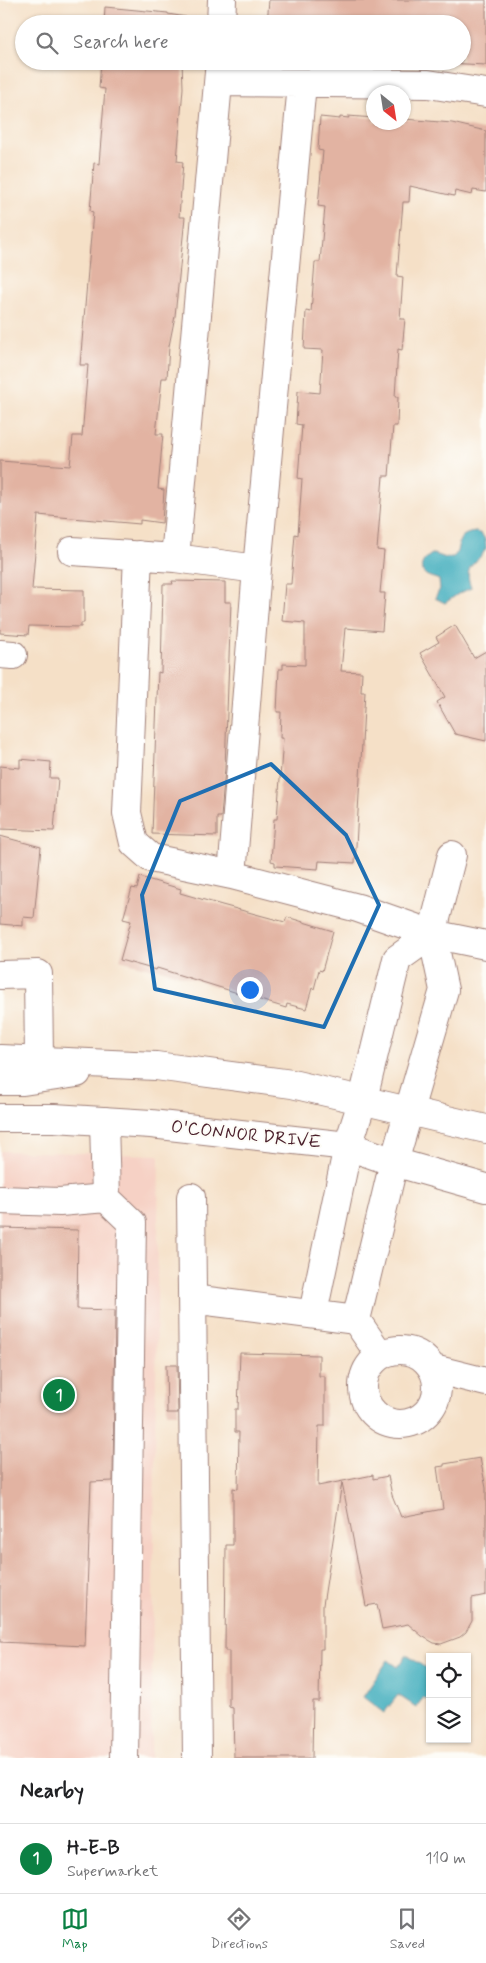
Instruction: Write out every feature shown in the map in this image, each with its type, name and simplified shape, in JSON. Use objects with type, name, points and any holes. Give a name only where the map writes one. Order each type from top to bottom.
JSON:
[{"type":"main road","points":[[221,15],[222,0]]},
{"type":"main road","points":[[175,558],[219,72],[302,84],[428,84],[486,93]]},
{"type":"main road","points":[[232,875],[257,569],[302,84]]},
{"type":"main road","points":[[72,551],[175,558],[257,569]]},
{"type":"main road","points":[[138,555],[127,813],[134,843],[151,858],[232,875],[358,908],[432,934],[486,945]]},
{"type":"main road","points":[[356,1320],[394,1162],[444,990],[432,934],[452,855]]},
{"type":"main road","points":[[313,1313],[348,1146],[363,1099],[397,959],[432,934]]},
{"type":"main road","points":[[0,975],[38,974],[39,1060]]},
{"type":"main road","points":[[0,1059],[156,1066],[292,1084],[486,1129]]},
{"type":"main road","points":[[0,1082],[23,1081],[128,1064]]},
{"type":"main road","name":"O'CONNOR DRIVE","points":[[0,1118],[150,1124],[348,1146],[394,1162],[486,1188]]},
{"type":"main road","points":[[104,1121],[106,1198],[132,1223],[124,1758]]},
{"type":"main road","points":[[191,1197],[197,1758]]},
{"type":"main road","points":[[0,1200],[60,1202],[106,1198]]},
{"type":"main road","points":[[192,1299],[356,1320],[380,1355]]},
{"type":"main road","points":[[404,1349],[426,1359],[434,1369],[438,1381],[437,1394],[433,1405],[425,1415],[403,1425],[390,1423],[379,1418],[370,1410],[364,1399],[362,1386],[365,1374],[371,1363],[380,1355],[392,1350],[404,1349]]},
{"type":"main road","points":[[434,1369],[486,1382]]},
{"type":"highlighted area","points":[[271,764],[346,835],[379,905],[324,1027],[155,989],[142,895],[180,801]]},
{"type":"shaded area","points":[[0,1151],[159,1155],[151,1758],[0,1758]]},
{"type":"water","points":[[476,532],[483,536],[486,548],[468,573],[471,588],[445,603],[435,598],[440,589],[439,580],[423,572],[423,563],[432,554],[446,558],[453,557],[456,554],[462,537]]},
{"type":"water","points":[[407,1655],[426,1668],[426,1699],[424,1697],[416,1707],[398,1695],[384,1713],[363,1697],[388,1660],[398,1667]]},
{"type":"building","points":[[269,0],[486,0],[486,65],[471,64],[471,15],[268,15]]},
{"type":"building","points":[[105,7],[174,15],[105,15]]},
{"type":"building","points":[[100,70],[182,70],[183,88],[177,161],[183,162],[179,217],[185,217],[175,316],[169,346],[167,378],[162,378],[156,434],[163,434],[158,489],[164,490],[162,523],[140,520],[140,524],[38,515],[32,589],[84,590],[84,623],[81,623],[81,627],[29,626],[28,635],[0,633],[0,461],[70,466],[73,436],[82,436],[88,365],[80,365],[93,212],[90,211],[94,163],[99,164],[105,89],[99,88]]},
{"type":"building","points":[[348,116],[366,117],[366,130],[411,130],[411,120],[452,123],[486,131],[486,192],[473,190],[472,195],[455,191],[454,196],[410,186],[409,202],[403,202],[397,276],[403,277],[400,319],[405,319],[402,350],[398,349],[395,397],[398,397],[397,426],[393,426],[389,476],[383,476],[377,550],[384,551],[380,593],[385,593],[382,631],[345,628],[341,671],[362,672],[361,692],[365,692],[355,863],[319,861],[318,869],[275,866],[275,862],[271,861],[274,819],[277,819],[283,738],[280,738],[281,712],[277,712],[279,669],[283,669],[283,664],[305,665],[305,623],[282,621],[285,584],[291,584],[295,534],[298,535],[302,479],[298,478],[302,425],[296,424],[298,391],[320,393],[323,350],[304,349],[306,311],[311,312],[315,262],[320,262],[325,207],[318,206],[323,151],[318,150],[320,117],[349,118]]},
{"type":"building","points":[[172,581],[225,582],[225,602],[231,602],[225,768],[221,817],[217,817],[217,836],[152,834],[158,672],[161,673],[163,584],[173,584]]},
{"type":"building","points":[[455,625],[474,658],[486,651],[486,741],[455,734],[437,702],[445,697],[420,653],[439,642],[436,637]]},
{"type":"building","points":[[20,759],[51,762],[50,778],[58,778],[54,831],[0,829],[0,766],[20,768]]},
{"type":"building","points":[[0,836],[41,847],[34,918],[23,917],[23,926],[0,924]]},
{"type":"building","points":[[140,877],[181,889],[180,893],[222,905],[285,922],[287,917],[333,931],[322,971],[319,970],[306,1009],[287,1004],[286,1008],[157,968],[156,970],[120,960],[131,921],[123,919],[132,888],[137,889]]},
{"type":"building","points":[[0,1228],[78,1230],[77,1309],[115,1310],[113,1481],[91,1482],[85,1646],[0,1642]]},
{"type":"building","points":[[240,1353],[319,1355],[319,1376],[325,1376],[325,1426],[319,1426],[318,1486],[373,1475],[373,1479],[388,1476],[392,1495],[401,1517],[443,1509],[437,1467],[444,1466],[444,1464],[480,1458],[486,1488],[486,1595],[472,1598],[472,1621],[466,1632],[460,1637],[441,1644],[434,1643],[422,1636],[408,1624],[382,1629],[377,1604],[366,1606],[342,1482],[323,1605],[323,1649],[320,1649],[319,1701],[313,1701],[312,1758],[234,1758],[233,1708],[229,1707],[229,1651],[225,1651],[226,1545],[233,1545],[233,1488],[238,1489],[239,1432],[235,1432],[235,1409],[238,1409]]},
{"type":"building","points":[[166,1365],[177,1365],[178,1413],[167,1413]]},
{"type":"place","name":"H-E-B","points":[[59,1395]]}]
